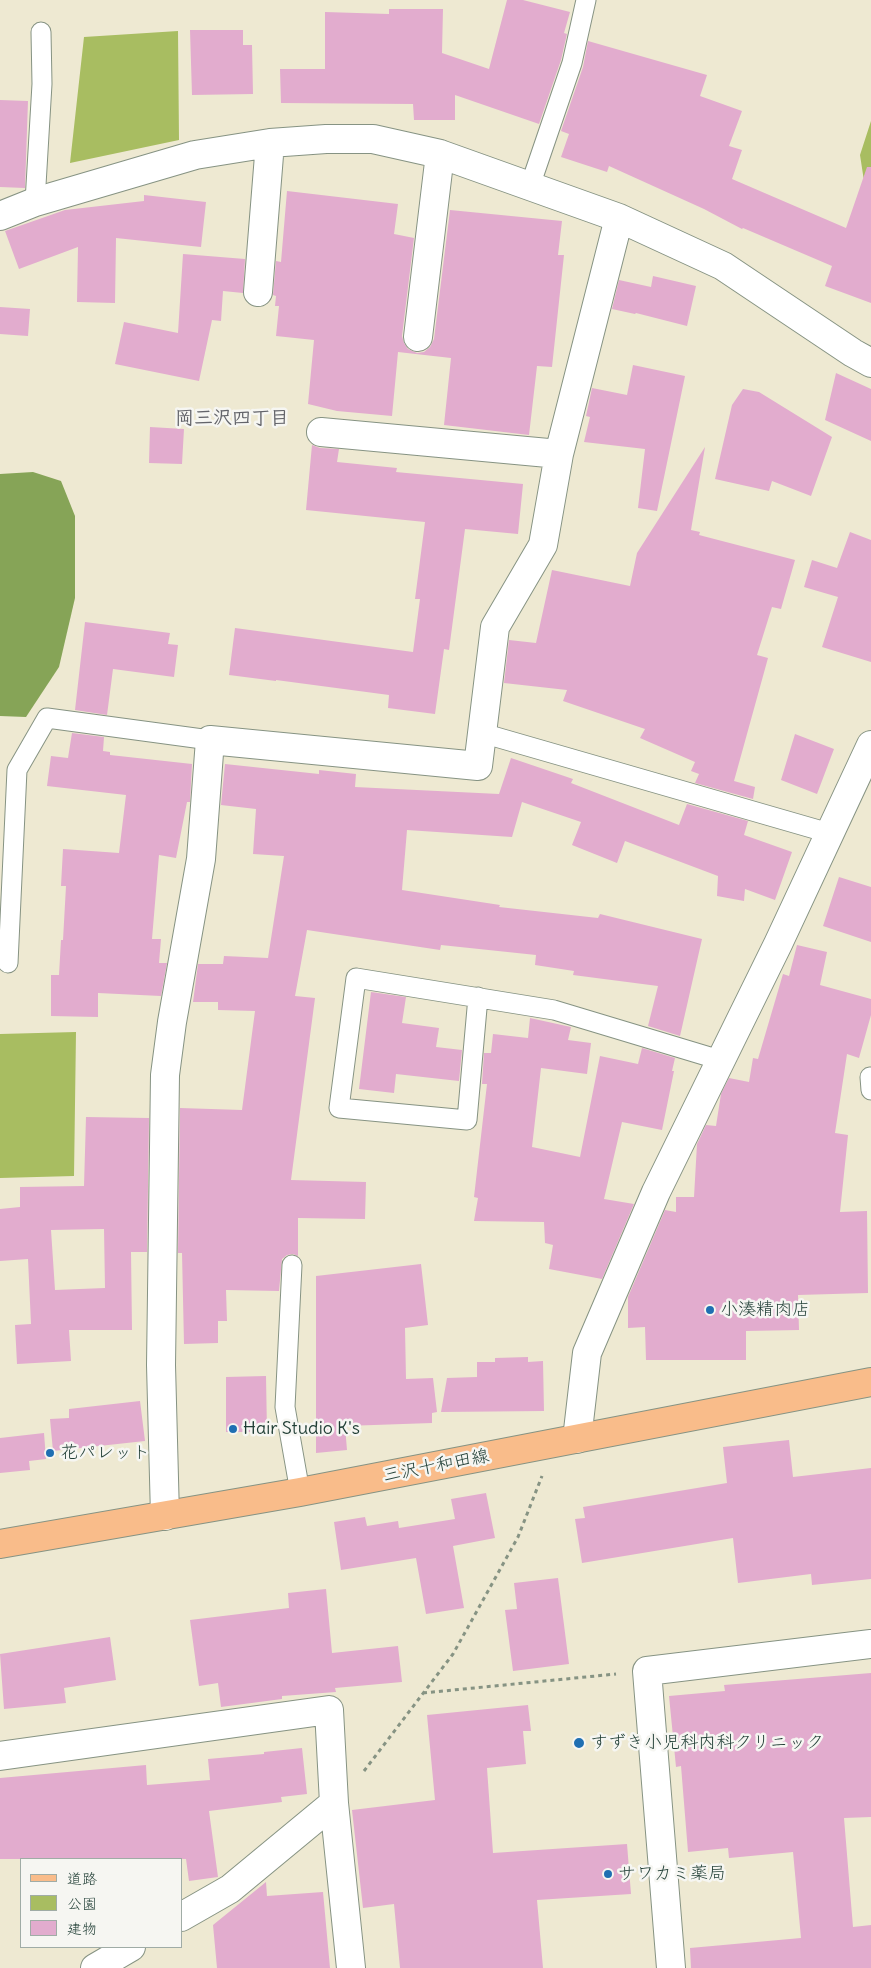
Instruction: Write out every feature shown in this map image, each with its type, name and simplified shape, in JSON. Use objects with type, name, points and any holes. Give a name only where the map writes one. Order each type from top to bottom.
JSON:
[{"type":"main road","name":"三沢十和田線","points":[[0,1544],[300,1492],[871,1382]]},
{"type":"street","points":[[0,216],[35,202],[195,155],[270,143],[326,139],[373,139],[440,154],[619,218],[723,266],[853,354],[871,363]]},
{"type":"street","points":[[258,292],[270,143]]},
{"type":"street","points":[[418,337],[440,154]]},
{"type":"street","points":[[165,1516],[161,1365],[165,1074],[172,1022],[201,859],[210,740],[478,766],[495,627],[543,545],[559,454],[619,218]]},
{"type":"street","points":[[321,432],[559,454]]},
{"type":"street","points":[[577,1439],[587,1353],[656,1192],[778,944],[871,745]]},
{"type":"street","points":[[671,1968],[647,1671],[871,1644]]},
{"type":"street","points":[[0,1756],[329,1710],[334,1803],[351,1968]]},
{"type":"street","points":[[182,1916],[230,1889],[334,1803]]},
{"type":"street","points":[[95,1968],[129,1948]]},
{"type":"lane","points":[[530,186],[572,63],[586,0]]},
{"type":"lane","points":[[35,202],[42,84],[41,32]]},
{"type":"lane","points":[[8,962],[16,770],[47,718],[210,740]]},
{"type":"lane","points":[[482,733],[829,833]]},
{"type":"lane","points":[[478,997],[466,1120],[339,1108],[356,978],[478,997],[554,1010],[720,1060]]},
{"type":"lane","points":[[292,1265],[285,1407],[300,1492]]},
{"type":"path","points":[[334,1803],[356,1781],[453,1654],[518,1538],[545,1471]]},
{"type":"path","points":[[423,1693],[647,1671]]},
{"type":"green space","points":[[178,31],[179,140],[70,163],[84,37]]},
{"type":"green space","points":[[871,121],[871,196],[866,194],[860,155]]},
{"type":"green space","points":[[33,472],[61,481],[75,516],[75,598],[59,667],[26,717],[0,716],[0,474]]},
{"type":"green space","points":[[76,1032],[74,1176],[0,1178],[0,1034]]},
{"type":"building","points":[[507,0],[523,0],[570,12],[564,33],[567,34],[561,60],[539,124],[455,95],[455,120],[414,120],[413,104],[281,103],[280,69],[325,69],[325,12],[389,14],[389,9],[443,9],[442,53],[489,69]]},
{"type":"building","points":[[190,30],[243,30],[243,45],[252,45],[253,94],[192,95]]},
{"type":"building","points":[[588,41],[707,75],[700,96],[742,111],[729,146],[742,150],[732,179],[846,228],[867,167],[871,167],[871,303],[825,286],[832,266],[742,229],[704,209],[609,166],[607,172],[561,157],[569,134],[561,131],[583,67]]},
{"type":"building","points":[[0,100],[28,101],[25,188],[0,187]]},
{"type":"building","points":[[287,191],[398,204],[394,234],[414,238],[402,336],[408,349],[417,353],[424,352],[430,347],[434,339],[450,210],[562,221],[558,255],[564,255],[552,367],[537,366],[529,435],[444,425],[451,358],[398,352],[392,416],[337,411],[308,404],[314,340],[276,336],[279,306],[275,306],[276,296],[273,295],[276,261],[281,262]]},
{"type":"building","points":[[144,195],[206,202],[201,247],[116,238],[115,303],[77,302],[78,247],[19,269],[5,231],[65,210],[144,201]]},
{"type":"building","points":[[183,254],[245,259],[243,293],[223,291],[221,321],[212,320],[199,381],[115,364],[124,322],[178,333]]},
{"type":"building","points":[[653,276],[696,286],[687,326],[612,309],[619,280],[651,287]]},
{"type":"building","points":[[0,307],[30,309],[28,336],[0,334]]},
{"type":"building","points":[[633,365],[685,376],[657,511],[638,508],[645,449],[584,442],[590,417],[586,416],[592,388],[627,395]]},
{"type":"building","points":[[836,373],[871,389],[871,441],[825,420]]},
{"type":"building","points":[[743,389],[759,392],[832,437],[811,496],[772,481],[769,491],[715,479],[732,405]]},
{"type":"building","points":[[150,427],[184,429],[182,464],[149,463]]},
{"type":"building","points":[[312,445],[320,448],[339,449],[337,462],[397,468],[396,472],[523,484],[518,534],[465,529],[449,650],[444,649],[435,714],[388,708],[389,695],[229,675],[235,628],[413,652],[420,599],[415,599],[425,522],[306,510]]},
{"type":"building","points":[[705,447],[691,530],[700,532],[699,535],[795,560],[781,609],[772,607],[757,655],[768,658],[734,781],[755,787],[753,799],[695,783],[699,774],[691,771],[695,762],[640,738],[645,729],[563,701],[567,690],[504,683],[509,640],[536,643],[552,570],[630,586],[637,553]]},
{"type":"building","points":[[850,532],[871,540],[871,662],[822,647],[838,597],[804,587],[812,560],[837,568]]},
{"type":"building","points":[[85,622],[170,633],[168,644],[178,645],[174,677],[113,669],[107,715],[75,710]]},
{"type":"building","points":[[72,733],[104,737],[103,751],[110,752],[110,755],[192,764],[190,802],[187,802],[176,858],[159,855],[152,939],[161,939],[159,963],[167,963],[161,996],[98,993],[98,1017],[51,1016],[51,975],[59,975],[61,940],[63,940],[66,886],[61,886],[63,849],[119,853],[126,795],[47,786],[51,756],[68,758]]},
{"type":"building","points":[[795,734],[834,749],[817,794],[781,780]]},
{"type":"building","points":[[511,758],[573,779],[571,783],[679,825],[687,804],[748,821],[744,835],[792,852],[775,900],[745,889],[744,901],[717,896],[718,876],[625,841],[617,863],[572,845],[581,822],[522,802],[512,837],[407,830],[402,890],[500,905],[499,907],[598,918],[600,914],[702,939],[680,1036],[648,1026],[658,986],[573,975],[574,971],[535,965],[536,955],[441,945],[440,950],[307,930],[295,996],[315,998],[291,1180],[366,1182],[365,1219],[298,1218],[298,1256],[293,1254],[287,1255],[282,1259],[279,1291],[226,1290],[227,1321],[218,1321],[218,1343],[184,1344],[182,1253],[178,1253],[180,1108],[242,1110],[255,1011],[218,1010],[218,1002],[193,1002],[198,964],[223,964],[224,956],[268,958],[284,856],[253,854],[256,809],[221,805],[225,764],[319,774],[319,770],[356,774],[355,787],[499,794]]},
{"type":"building","points":[[839,877],[871,887],[871,942],[823,926]]},
{"type":"building","points":[[797,945],[827,952],[820,985],[871,999],[871,1015],[859,1058],[847,1054],[835,1133],[848,1135],[840,1212],[867,1211],[868,1293],[798,1295],[799,1330],[746,1331],[746,1360],[646,1360],[645,1327],[628,1328],[628,1297],[665,1210],[676,1212],[676,1197],[694,1197],[697,1144],[706,1125],[716,1126],[721,1094],[729,1078],[749,1082],[753,1058],[758,1059],[783,974],[789,976]]},
{"type":"building","points":[[371,992],[406,997],[402,1023],[439,1028],[436,1047],[462,1050],[459,1081],[396,1074],[394,1093],[359,1089]]},
{"type":"building","points":[[530,1018],[571,1027],[568,1040],[591,1043],[587,1074],[541,1068],[532,1147],[580,1157],[600,1056],[638,1064],[642,1048],[675,1058],[662,1130],[622,1122],[604,1199],[634,1204],[602,1279],[549,1269],[553,1245],[545,1243],[544,1222],[474,1221],[478,1198],[474,1197],[487,1084],[482,1084],[484,1053],[491,1053],[493,1034],[528,1038]]},
{"type":"building","points":[[86,1117],[149,1118],[147,1252],[131,1252],[132,1330],[69,1330],[71,1361],[17,1364],[15,1325],[31,1324],[28,1259],[0,1261],[0,1209],[20,1207],[20,1187],[84,1186]],"holes":[[[104,1229],[105,1288],[55,1290],[51,1230]]]},
{"type":"building","points":[[421,1264],[428,1325],[405,1328],[406,1379],[433,1378],[437,1412],[432,1413],[432,1423],[345,1426],[347,1450],[316,1453],[316,1276]]},
{"type":"building","points":[[528,1357],[528,1362],[543,1361],[544,1411],[441,1412],[447,1378],[477,1377],[477,1362],[495,1362],[495,1358]]},
{"type":"building","points":[[266,1376],[267,1432],[226,1432],[226,1377]]},
{"type":"building","points":[[140,1401],[145,1441],[53,1451],[50,1419],[69,1418],[69,1409]]},
{"type":"building","points":[[44,1433],[46,1459],[29,1461],[30,1470],[0,1473],[0,1438]]},
{"type":"building","points":[[789,1440],[793,1477],[871,1468],[871,1579],[812,1585],[811,1574],[738,1583],[733,1538],[582,1563],[575,1519],[585,1518],[583,1507],[727,1483],[723,1447]]},
{"type":"building","points":[[486,1493],[495,1538],[453,1546],[464,1608],[426,1614],[416,1558],[341,1570],[334,1522],[365,1517],[367,1526],[398,1521],[399,1528],[455,1519],[451,1499]]},
{"type":"building","points":[[558,1578],[569,1664],[513,1671],[505,1610],[517,1609],[514,1583]]},
{"type":"building","points":[[326,1589],[332,1653],[398,1646],[402,1682],[335,1688],[336,1692],[282,1696],[282,1699],[221,1707],[218,1683],[199,1686],[190,1620],[289,1608],[288,1593]]},
{"type":"building","points":[[110,1637],[116,1680],[64,1688],[66,1703],[4,1709],[0,1654]]},
{"type":"building","points":[[871,1673],[871,1817],[844,1818],[853,1927],[871,1925],[871,1968],[691,1968],[690,1948],[801,1938],[793,1852],[729,1858],[728,1848],[688,1852],[681,1766],[676,1767],[669,1696],[725,1691],[724,1685]]},
{"type":"building","points":[[528,1705],[531,1731],[523,1731],[526,1764],[487,1768],[493,1853],[627,1844],[631,1894],[537,1900],[543,1968],[400,1968],[394,1904],[363,1908],[352,1810],[435,1800],[427,1715]]},
{"type":"building","points":[[302,1748],[307,1794],[281,1797],[282,1802],[209,1811],[218,1877],[189,1881],[186,1859],[182,1858],[0,1859],[0,1778],[146,1765],[147,1785],[210,1780],[208,1759],[264,1754],[264,1752]]},
{"type":"building","points":[[266,1882],[267,1896],[323,1892],[330,1968],[217,1968],[213,1925]]},
{"type":"place","name":"小湊精肉店","points":[[710,1310]]},
{"type":"place","name":"Hair Studio K's","points":[[233,1429]]},
{"type":"place","name":"花パレット","points":[[50,1453]]},
{"type":"place","name":"すずき小児科内科クリニック","points":[[579,1743]]},
{"type":"place","name":"サワカミ薬局","points":[[608,1874]]},
{"type":"district","name":"岡三沢四丁目","points":[[232,419]]}]
